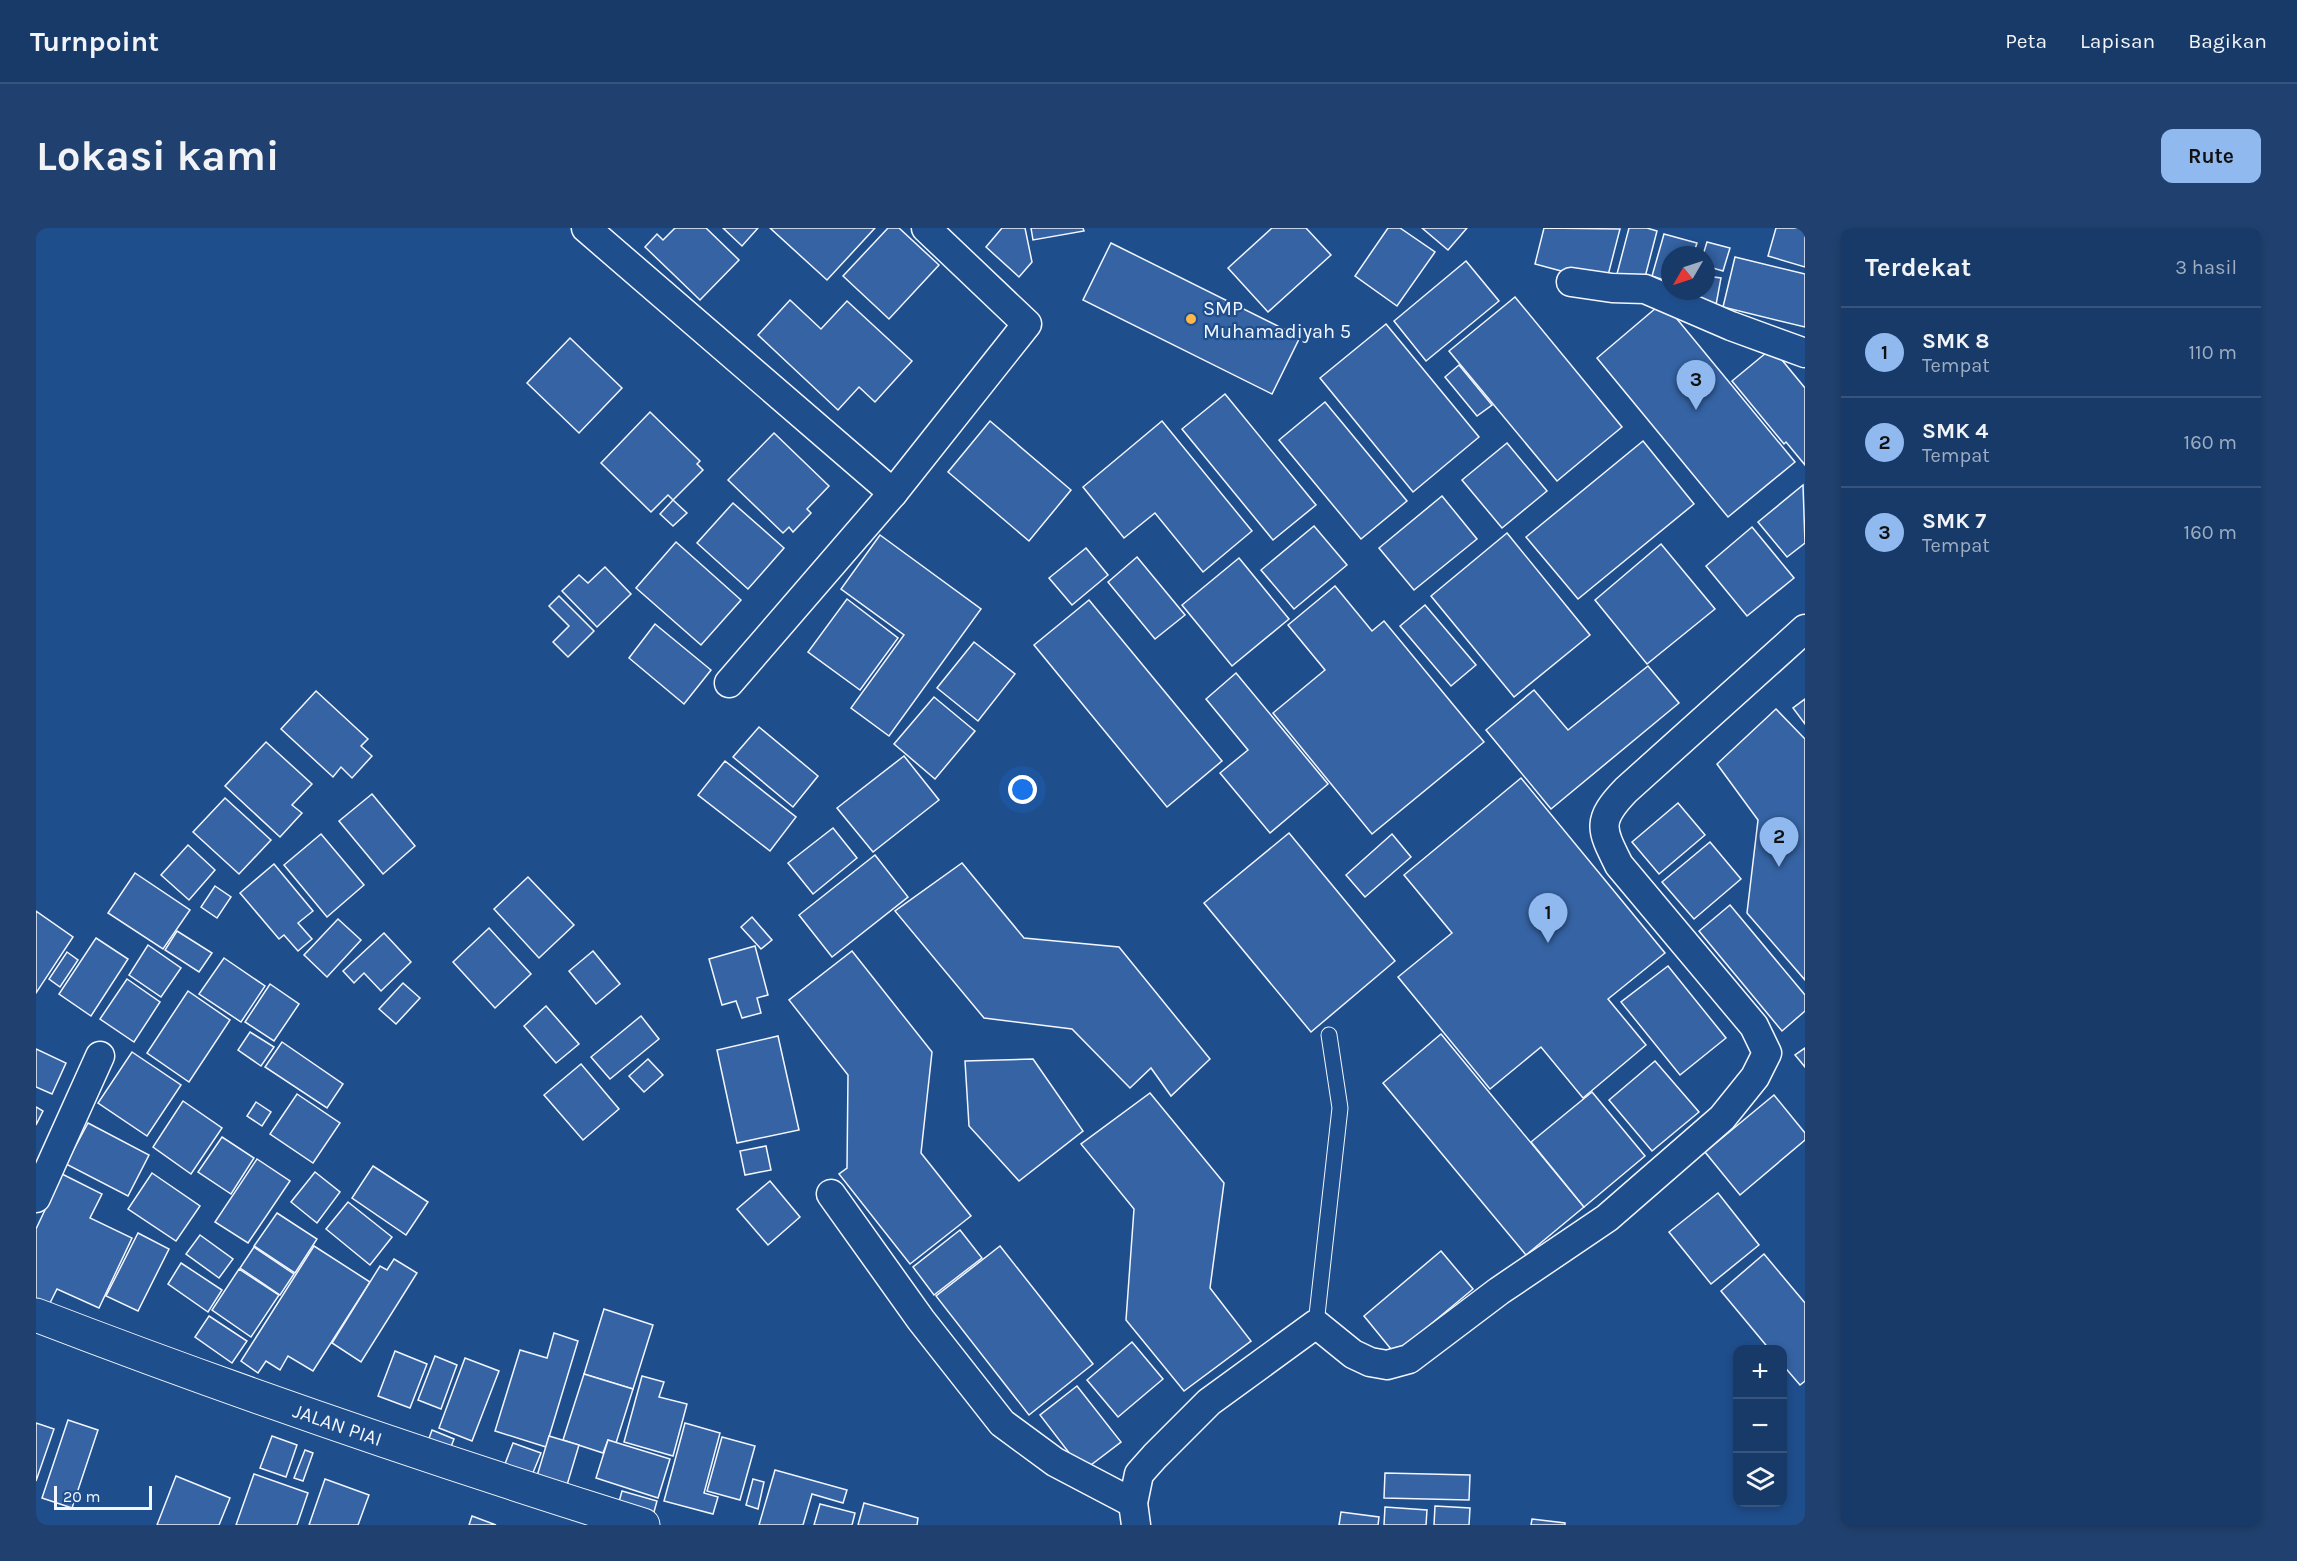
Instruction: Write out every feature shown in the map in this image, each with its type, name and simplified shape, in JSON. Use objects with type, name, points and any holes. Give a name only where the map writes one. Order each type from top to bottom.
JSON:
[{"type":"street","points":[[586,228],[893,493]]},
{"type":"street","points":[[729,683],[893,493],[1027,324],[926,228]]},
{"type":"street","points":[[1571,282],[1612,288],[1645,289],[1731,326],[1805,353]]},
{"type":"street","points":[[831,1194],[921,1320],[1002,1423],[1055,1462],[1135,1514],[1139,1474],[1155,1456],[1209,1402],[1316,1324],[1353,1354],[1370,1362],[1387,1365],[1409,1359],[1499,1291],[1607,1218],[1722,1118],[1755,1077],[1767,1053],[1754,1026],[1619,866],[1606,839],[1603,819],[1613,802],[1805,629]]},
{"type":"street","points":[[36,1198],[100,1056]]},
{"type":"street","name":"JALAN PIAI","points":[[36,1315],[356,1432],[535,1492],[643,1525]]},
{"type":"lane","points":[[1316,1324],[1340,1108],[1329,1035]]},
{"type":"building","points":[[675,228],[706,228],[739,260],[700,300],[645,247],[657,234],[663,240]]},
{"type":"building","points":[[723,228],[758,228],[742,246]]},
{"type":"building","points":[[770,228],[875,228],[827,280]]},
{"type":"building","points":[[888,228],[899,228],[939,265],[889,319],[843,276]]},
{"type":"building","points":[[1002,228],[1025,228],[1032,262],[1019,277],[986,247]]},
{"type":"building","points":[[1031,228],[1083,228],[1084,231],[1033,240]]},
{"type":"building","points":[[1272,228],[1306,228],[1331,255],[1268,312],[1228,268]]},
{"type":"building","points":[[1388,228],[1400,228],[1435,252],[1397,306],[1355,276]]},
{"type":"building","points":[[1422,228],[1467,228],[1448,250]]},
{"type":"building","points":[[1544,228],[1620,229],[1606,283],[1535,264]]},
{"type":"building","points":[[1629,228],[1647,228],[1657,231],[1644,281],[1617,274]]},
{"type":"building","points":[[1776,228],[1805,228],[1805,267],[1768,256]]},
{"type":"building","points":[[1664,234],[1697,243],[1696,246],[1661,246],[1661,279],[1652,276]]},
{"type":"building","points":[[1707,242],[1730,248],[1723,271],[1715,269],[1715,246],[1706,246]]},
{"type":"building","name":"SMP Muhamadiyah 5","points":[[1111,243],[1300,337],[1272,394],[1083,300]]},
{"type":"building","points":[[1735,257],[1805,274],[1805,327],[1723,307]]},
{"type":"building","points":[[1466,261],[1499,301],[1426,361],[1394,321]]},
{"type":"building","points":[[1715,277],[1721,278],[1716,305],[1688,300],[1715,300]]},
{"type":"building","points":[[1515,297],[1622,427],[1557,481],[1449,351]]},
{"type":"building","points":[[790,300],[821,329],[847,301],[912,361],[875,402],[859,387],[838,410],[758,335]]},
{"type":"building","points":[[1663,302],[1795,462],[1728,517],[1597,358]]},
{"type":"building","points":[[1386,324],[1479,437],[1413,492],[1320,378]]},
{"type":"building","points":[[570,338],[622,388],[579,433],[527,383]]},
{"type":"building","points":[[1772,348],[1805,388],[1805,465],[1786,442],[1784,444],[1732,381]]},
{"type":"building","points":[[1459,365],[1492,405],[1477,416],[1445,377]]},
{"type":"building","points":[[1225,394],[1316,505],[1273,540],[1182,429]]},
{"type":"building","points":[[1325,402],[1407,501],[1361,539],[1279,440]]},
{"type":"building","points":[[650,412],[700,461],[697,464],[703,470],[673,500],[668,495],[651,512],[601,463]]},
{"type":"building","points":[[990,421],[1071,490],[1029,541],[948,472]]},
{"type":"building","points":[[1162,421],[1252,531],[1203,572],[1155,513],[1124,538],[1083,487]]},
{"type":"building","points":[[774,433],[829,486],[807,509],[811,513],[793,532],[789,527],[783,533],[728,480]]},
{"type":"building","points":[[1643,441],[1694,504],[1578,599],[1526,537]]},
{"type":"building","points":[[1507,443],[1547,491],[1502,528],[1462,480]]},
{"type":"building","points":[[1803,485],[1805,543],[1787,557],[1758,522]]},
{"type":"building","points":[[1442,496],[1477,539],[1414,590],[1379,548]]},
{"type":"building","points":[[673,500],[687,513],[673,526],[660,514]]},
{"type":"building","points":[[733,503],[784,548],[748,589],[697,543]]},
{"type":"building","points":[[1314,526],[1347,565],[1294,609],[1261,570]]},
{"type":"building","points":[[1752,527],[1794,578],[1747,616],[1706,566]]},
{"type":"building","points":[[1507,533],[1590,635],[1514,697],[1431,596]]},
{"type":"building","points":[[880,535],[981,609],[889,736],[851,708],[904,635],[841,589]]},
{"type":"building","points":[[676,542],[741,600],[701,645],[636,588]]},
{"type":"building","points":[[1661,544],[1715,609],[1647,664],[1595,600]]},
{"type":"building","points":[[1086,548],[1108,575],[1072,605],[1049,578]]},
{"type":"building","points":[[1137,557],[1185,615],[1155,639],[1108,582]]},
{"type":"building","points":[[1239,558],[1289,619],[1232,666],[1182,605]]},
{"type":"building","points":[[605,567],[631,594],[597,627],[562,591],[579,575],[588,583]]},
{"type":"building","points":[[1335,586],[1372,631],[1384,621],[1484,742],[1372,834],[1273,713],[1325,670],[1288,625]]},
{"type":"building","points":[[559,596],[594,631],[568,657],[553,642],[569,626],[549,606]]},
{"type":"building","points":[[847,599],[898,638],[860,690],[808,652]]},
{"type":"building","points":[[1089,600],[1222,761],[1167,807],[1034,645]]},
{"type":"building","points":[[1425,605],[1476,665],[1451,686],[1400,626]]},
{"type":"building","points":[[655,624],[711,670],[684,704],[629,658]]},
{"type":"building","points":[[974,642],[1015,674],[978,721],[937,688]]},
{"type":"building","points":[[1648,666],[1679,703],[1551,809],[1486,730],[1534,690],[1568,730]]},
{"type":"building","points":[[1236,673],[1328,784],[1270,833],[1220,773],[1248,750],[1206,699]]},
{"type":"building","points":[[316,691],[368,739],[361,746],[372,756],[352,778],[341,767],[333,777],[281,729]]},
{"type":"building","points":[[934,697],[975,731],[935,779],[894,744]]},
{"type":"building","points":[[1805,699],[1805,724],[1793,708]]},
{"type":"building","points":[[1776,709],[1805,739],[1805,980],[1747,913],[1758,820],[1717,764]]},
{"type":"building","points":[[759,727],[818,776],[793,807],[733,757]]},
{"type":"building","points":[[266,742],[312,784],[292,805],[302,813],[280,837],[225,786]]},
{"type":"building","points":[[904,756],[939,800],[873,852],[837,808]]},
{"type":"building","points":[[725,761],[796,817],[770,851],[698,795]]},
{"type":"building","points":[[1521,778],[1665,953],[1608,999],[1646,1045],[1583,1098],[1541,1047],[1490,1089],[1398,977],[1452,933],[1404,875]]},
{"type":"building","points":[[372,794],[415,846],[383,874],[339,821]]},
{"type":"building","points":[[225,798],[271,840],[239,874],[193,832]]},
{"type":"building","points":[[1678,803],[1705,835],[1659,874],[1632,842]]},
{"type":"building","points":[[833,828],[857,858],[813,894],[788,863]]},
{"type":"building","points":[[1289,833],[1395,961],[1311,1032],[1204,903]]},
{"type":"building","points":[[321,834],[364,885],[327,917],[284,865]]},
{"type":"building","points":[[1392,834],[1411,857],[1365,897],[1346,875]]},
{"type":"building","points":[[1710,842],[1741,879],[1694,919],[1662,882]]},
{"type":"building","points":[[188,845],[215,870],[189,900],[161,875]]},
{"type":"building","points":[[875,855],[908,897],[832,957],[799,915]]},
{"type":"building","points":[[962,863],[1024,938],[1119,947],[1210,1059],[1171,1096],[1151,1068],[1130,1088],[1072,1029],[984,1018],[895,911]]},
{"type":"building","points":[[274,864],[313,911],[298,923],[312,939],[298,951],[284,935],[279,939],[240,893]]},
{"type":"building","points":[[135,873],[190,910],[163,949],[108,913]]},
{"type":"building","points":[[528,877],[574,925],[539,958],[494,909]]},
{"type":"building","points":[[215,886],[231,897],[217,918],[201,907]]},
{"type":"building","points":[[1730,905],[1805,995],[1805,1011],[1782,1031],[1699,931]]},
{"type":"building","points":[[36,911],[73,937],[36,993]]},
{"type":"building","points":[[752,917],[772,940],[761,949],[741,927]]},
{"type":"building","points":[[338,919],[361,940],[327,977],[304,955]]},
{"type":"building","points":[[489,928],[531,974],[495,1008],[453,962]]},
{"type":"building","points":[[177,931],[212,953],[199,972],[165,950]]},
{"type":"building","points":[[384,933],[411,962],[381,991],[364,973],[354,983],[343,971]]},
{"type":"building","points":[[96,938],[128,959],[91,1016],[59,994]]},
{"type":"building","points":[[148,945],[181,968],[161,997],[129,975]]},
{"type":"building","points":[[755,946],[768,995],[757,998],[761,1013],[742,1018],[736,1001],[722,1005],[709,959]]},
{"type":"building","points":[[593,951],[620,984],[596,1004],[569,971]]},
{"type":"building","points":[[852,951],[932,1052],[921,1153],[971,1216],[910,1264],[839,1174],[847,1168],[848,1075],[789,1000]]},
{"type":"building","points":[[67,952],[78,960],[60,987],[49,979]]},
{"type":"building","points":[[224,958],[265,986],[241,1022],[199,994]]},
{"type":"building","points":[[1668,966],[1726,1038],[1680,1075],[1621,1002]]},
{"type":"building","points":[[127,979],[160,1002],[134,1042],[100,1019]]},
{"type":"building","points":[[403,983],[420,998],[396,1024],[379,1009]]},
{"type":"building","points":[[270,984],[299,1004],[274,1041],[245,1022]]},
{"type":"building","points":[[188,991],[230,1020],[189,1082],[147,1053]]},
{"type":"building","points":[[546,1006],[579,1044],[556,1063],[524,1026]]},
{"type":"building","points":[[641,1016],[659,1039],[610,1079],[591,1057]]},
{"type":"building","points":[[250,1032],[274,1047],[261,1066],[238,1050]]},
{"type":"building","points":[[1441,1034],[1584,1207],[1526,1255],[1383,1083]]},
{"type":"building","points":[[778,1036],[799,1130],[737,1143],[717,1050]]},
{"type":"building","points":[[282,1042],[343,1084],[327,1108],[265,1067]]},
{"type":"building","points":[[1805,1048],[1805,1067],[1795,1055]]},
{"type":"building","points":[[36,1049],[66,1063],[52,1094],[36,1087]]},
{"type":"building","points":[[132,1052],[181,1085],[147,1136],[98,1103]]},
{"type":"building","points":[[648,1059],[663,1075],[644,1092],[629,1076]]},
{"type":"building","points":[[1033,1059],[1083,1131],[1019,1181],[969,1126],[965,1061]]},
{"type":"building","points":[[1655,1061],[1699,1112],[1652,1151],[1609,1100]]},
{"type":"building","points":[[581,1064],[619,1109],[583,1140],[544,1095]]},
{"type":"building","points":[[1592,1092],[1645,1156],[1584,1207],[1531,1142]]},
{"type":"building","points":[[1150,1093],[1224,1183],[1210,1288],[1251,1341],[1184,1391],[1126,1320],[1134,1209],[1081,1144]]},
{"type":"building","points":[[297,1094],[340,1123],[313,1163],[270,1134]]},
{"type":"building","points":[[1774,1095],[1805,1133],[1805,1140],[1740,1195],[1705,1152]]},
{"type":"building","points":[[183,1101],[222,1128],[191,1174],[153,1147]]},
{"type":"building","points":[[256,1102],[271,1112],[262,1126],[247,1116]]},
{"type":"building","points":[[36,1107],[43,1111],[36,1125]]},
{"type":"building","points":[[88,1123],[149,1155],[128,1196],[66,1164]]},
{"type":"building","points":[[222,1137],[254,1158],[231,1194],[198,1172]]},
{"type":"building","points":[[766,1146],[771,1170],[745,1175],[740,1151]]},
{"type":"building","points":[[257,1159],[290,1181],[248,1243],[215,1222]]},
{"type":"building","points":[[373,1166],[428,1202],[406,1235],[352,1198]]},
{"type":"building","points":[[315,1172],[340,1192],[317,1223],[291,1202]]},
{"type":"building","points":[[152,1173],[200,1206],[176,1241],[128,1209]]},
{"type":"building","points":[[62,1174],[102,1194],[90,1218],[132,1238],[99,1308],[57,1289],[45,1313],[36,1309],[36,1229]]},
{"type":"building","points":[[770,1181],[800,1217],[768,1245],[737,1209]]},
{"type":"building","points":[[1718,1193],[1759,1245],[1711,1284],[1669,1232]]},
{"type":"building","points":[[348,1202],[392,1237],[370,1265],[326,1229]]},
{"type":"building","points":[[277,1213],[317,1239],[295,1273],[254,1246]]},
{"type":"building","points":[[960,1230],[982,1258],[934,1295],[913,1267]]},
{"type":"building","points":[[138,1233],[169,1249],[138,1311],[106,1296]]},
{"type":"building","points":[[200,1235],[233,1259],[219,1278],[186,1254]]},
{"type":"building","points":[[314,1246],[370,1282],[313,1371],[288,1356],[280,1370],[266,1361],[258,1373],[241,1361]]},
{"type":"building","points":[[1000,1246],[1093,1364],[1029,1415],[936,1296]]},
{"type":"building","points":[[254,1247],[294,1274],[280,1295],[240,1268]]},
{"type":"building","points":[[1441,1251],[1473,1289],[1395,1354],[1364,1316]]},
{"type":"building","points":[[1764,1254],[1805,1303],[1805,1381],[1800,1385],[1787,1370],[1787,1345],[1766,1345],[1721,1291]]},
{"type":"building","points":[[394,1259],[417,1273],[361,1362],[332,1343],[380,1266],[387,1270]]},
{"type":"building","points":[[181,1263],[222,1290],[208,1312],[168,1284]]},
{"type":"building","points":[[239,1269],[279,1295],[251,1337],[212,1310]]},
{"type":"building","points":[[604,1309],[653,1325],[633,1389],[584,1374]]},
{"type":"building","points":[[209,1316],[247,1341],[232,1363],[195,1337]]},
{"type":"building","points":[[554,1333],[578,1341],[546,1447],[495,1431],[520,1350],[547,1358]]},
{"type":"building","points":[[1132,1342],[1163,1379],[1118,1417],[1087,1380]]},
{"type":"building","points":[[395,1351],[427,1364],[410,1408],[378,1396]]},
{"type":"building","points":[[435,1356],[457,1365],[441,1409],[418,1400]]},
{"type":"building","points":[[465,1358],[499,1371],[472,1441],[439,1428]]},
{"type":"building","points":[[584,1374],[633,1389],[616,1443],[608,1440],[603,1453],[563,1440]]},
{"type":"building","points":[[642,1376],[664,1382],[659,1397],[687,1404],[673,1456],[624,1442]]},
{"type":"building","points":[[1077,1386],[1121,1442],[1083,1471],[1040,1415]]},
{"type":"building","points":[[68,1420],[98,1430],[72,1508],[42,1498]]},
{"type":"building","points":[[36,1423],[54,1429],[36,1481]]},
{"type":"building","points":[[685,1423],[720,1433],[704,1493],[718,1497],[713,1514],[664,1501]]},
{"type":"building","points":[[432,1430],[454,1439],[449,1452],[427,1444]]},
{"type":"building","points":[[272,1436],[297,1445],[286,1477],[260,1468]]},
{"type":"building","points":[[549,1436],[579,1445],[567,1485],[537,1476]]},
{"type":"building","points":[[722,1437],[755,1446],[740,1500],[707,1491]]},
{"type":"building","points":[[608,1440],[670,1459],[658,1498],[596,1478]]},
{"type":"building","points":[[513,1443],[541,1453],[530,1480],[503,1469]]},
{"type":"building","points":[[305,1450],[313,1453],[303,1481],[294,1478]]},
{"type":"building","points":[[775,1470],[847,1490],[843,1503],[812,1494],[803,1525],[759,1525]]},
{"type":"building","points":[[1385,1473],[1470,1475],[1469,1500],[1384,1498]]},
{"type":"building","points":[[254,1474],[308,1493],[297,1525],[236,1525]]},
{"type":"building","points":[[176,1476],[230,1498],[219,1525],[157,1525]]},
{"type":"building","points":[[325,1479],[369,1495],[358,1525],[309,1525]]},
{"type":"building","points":[[753,1479],[764,1482],[758,1509],[746,1505]]},
{"type":"building","points":[[622,1491],[657,1501],[652,1519],[617,1509]]},
{"type":"building","points":[[864,1503],[918,1518],[917,1525],[858,1525]]},
{"type":"building","points":[[820,1504],[855,1513],[852,1525],[814,1525]]},
{"type":"building","points":[[1435,1506],[1470,1508],[1469,1525],[1434,1525]]},
{"type":"building","points":[[1385,1507],[1427,1510],[1426,1525],[1384,1525]]},
{"type":"building","points":[[1341,1512],[1379,1517],[1378,1525],[1339,1525]]},
{"type":"building","points":[[472,1516],[496,1525],[469,1525]]},
{"type":"building","points":[[1532,1519],[1565,1523],[1565,1525],[1531,1525]]},
{"type":"place","name":"SMP Muhamadiyah 5","points":[[1191,319]]},
{"type":"place","name":"SMK 7","points":[[1696,410]]},
{"type":"place","name":"SMK 4","points":[[1779,867]]},
{"type":"place","name":"SMK 8","points":[[1548,943]]}]
